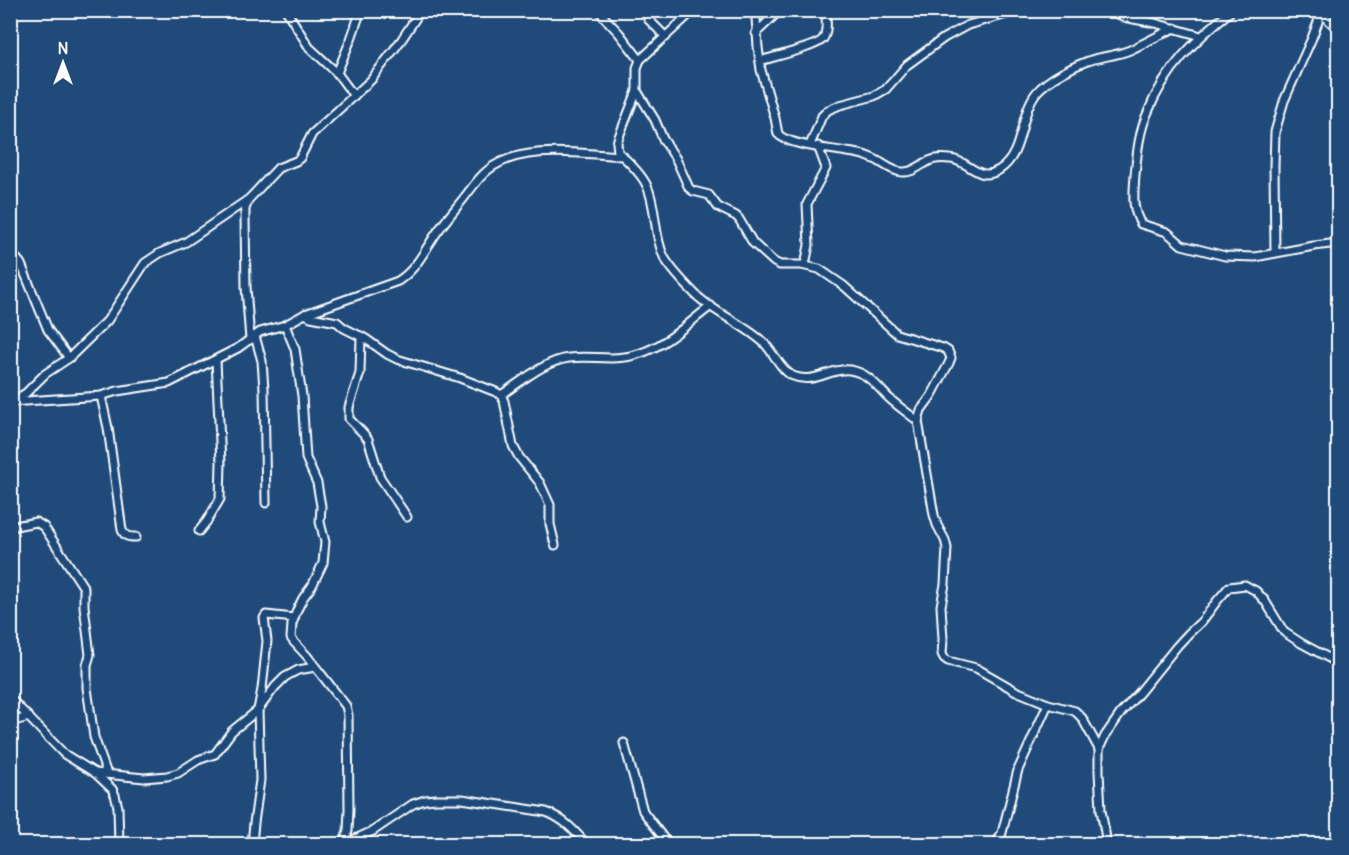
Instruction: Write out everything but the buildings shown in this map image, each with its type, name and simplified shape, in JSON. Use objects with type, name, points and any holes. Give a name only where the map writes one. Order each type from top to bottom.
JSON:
[{"type":"street","points":[[286,10],[309,46],[337,73],[354,96]]},
{"type":"street","points":[[337,73],[361,10]]},
{"type":"street","points":[[10,402],[26,393],[45,374],[69,358],[107,321],[145,263],[160,253],[186,242],[249,199],[278,168],[300,158],[312,134],[354,96],[381,67],[421,10]]},
{"type":"street","points":[[601,10],[603,16],[640,60]]},
{"type":"street","points":[[694,10],[640,60],[637,68],[637,91],[617,143],[618,152],[646,184],[651,198],[660,247],[665,257],[673,270],[699,297],[765,343],[786,372],[793,376],[816,378],[852,370],[871,378],[887,397],[918,421]]},
{"type":"street","points":[[753,10],[756,18],[760,60],[778,134],[783,139],[869,157],[900,172],[912,171],[928,161],[941,159],[959,160],[982,174],[1001,170],[1011,158],[1027,111],[1036,93],[1043,87],[1066,70],[1094,59],[1129,51],[1175,28]]},
{"type":"street","points":[[756,33],[780,10]]},
{"type":"street","points":[[760,60],[822,40],[825,34],[826,10]]},
{"type":"street","points":[[985,10],[998,16]]},
{"type":"street","points":[[810,145],[822,116],[828,110],[874,96],[886,89],[908,65],[944,38],[968,25],[998,16],[1050,10]]},
{"type":"street","points":[[1110,10],[1123,18],[1155,22],[1201,36]]},
{"type":"street","points":[[1232,10],[1182,55],[1165,78],[1147,113],[1137,155],[1134,211],[1141,224],[1167,231],[1182,245],[1225,256],[1255,257],[1338,243]]},
{"type":"street","points":[[1275,253],[1275,132],[1284,101],[1312,38],[1319,12],[1338,29]]},
{"type":"street","points":[[648,19],[666,37]]},
{"type":"street","points":[[637,91],[676,159],[689,188],[709,195],[715,204],[740,219],[753,243],[774,262],[780,265],[819,269],[844,286],[897,334],[933,344],[948,351],[951,358],[949,363],[921,411],[918,421],[934,515],[947,548],[941,606],[942,654],[948,661],[976,668],[1016,692],[1075,711],[1082,718],[1099,749]]},
{"type":"street","points":[[805,266],[809,245],[807,204],[826,168],[818,146]]},
{"type":"street","points":[[10,402],[101,396],[117,391],[169,383],[216,360],[260,332],[285,325],[305,314],[398,281],[407,275],[423,256],[450,213],[481,176],[502,161],[526,154],[547,152],[622,156]]},
{"type":"street","points":[[249,199],[245,209],[246,294],[253,338],[262,361],[266,503]]},
{"type":"street","points":[[10,235],[12,257],[24,270],[48,330],[69,358]]},
{"type":"street","points":[[501,395],[545,366],[559,360],[624,358],[640,354],[661,345],[711,306]]},
{"type":"street","points":[[305,314],[336,322],[397,359],[460,378],[501,395],[513,446],[540,483],[550,505],[550,524],[555,545]]},
{"type":"street","points":[[285,325],[295,349],[302,396],[306,458],[317,483],[324,542],[319,573],[300,602],[291,630],[293,641],[345,703],[348,715],[349,809],[348,831],[344,844],[373,831],[413,804],[436,799],[462,799],[546,812],[555,815],[568,825],[586,844]]},
{"type":"street","points":[[361,336],[360,373],[349,407],[349,419],[368,439],[380,477],[407,517]]},
{"type":"street","points":[[200,531],[220,500],[221,463],[216,360]]},
{"type":"street","points":[[101,396],[124,535],[136,537]]},
{"type":"street","points":[[10,527],[36,522],[44,527],[84,588],[90,655],[87,665],[87,688],[94,737],[107,774]]},
{"type":"street","points":[[1107,844],[1101,810],[1099,749],[1105,736],[1121,713],[1183,639],[1202,621],[1230,587],[1245,585],[1256,591],[1284,632],[1301,644],[1338,663]]},
{"type":"street","points":[[252,844],[260,780],[258,710],[267,641],[265,616],[294,618]]},
{"type":"street","points":[[95,773],[144,777],[178,773],[198,760],[215,754],[232,731],[258,710],[285,677],[298,670],[315,667]]},
{"type":"street","points":[[10,698],[66,756],[95,773],[112,789],[118,807],[119,844]]},
{"type":"street","points":[[996,844],[1002,833],[1018,770],[1048,704]]},
{"type":"street","points":[[10,722],[29,717]]},
{"type":"street","points":[[624,743],[643,811],[668,844]]}]
